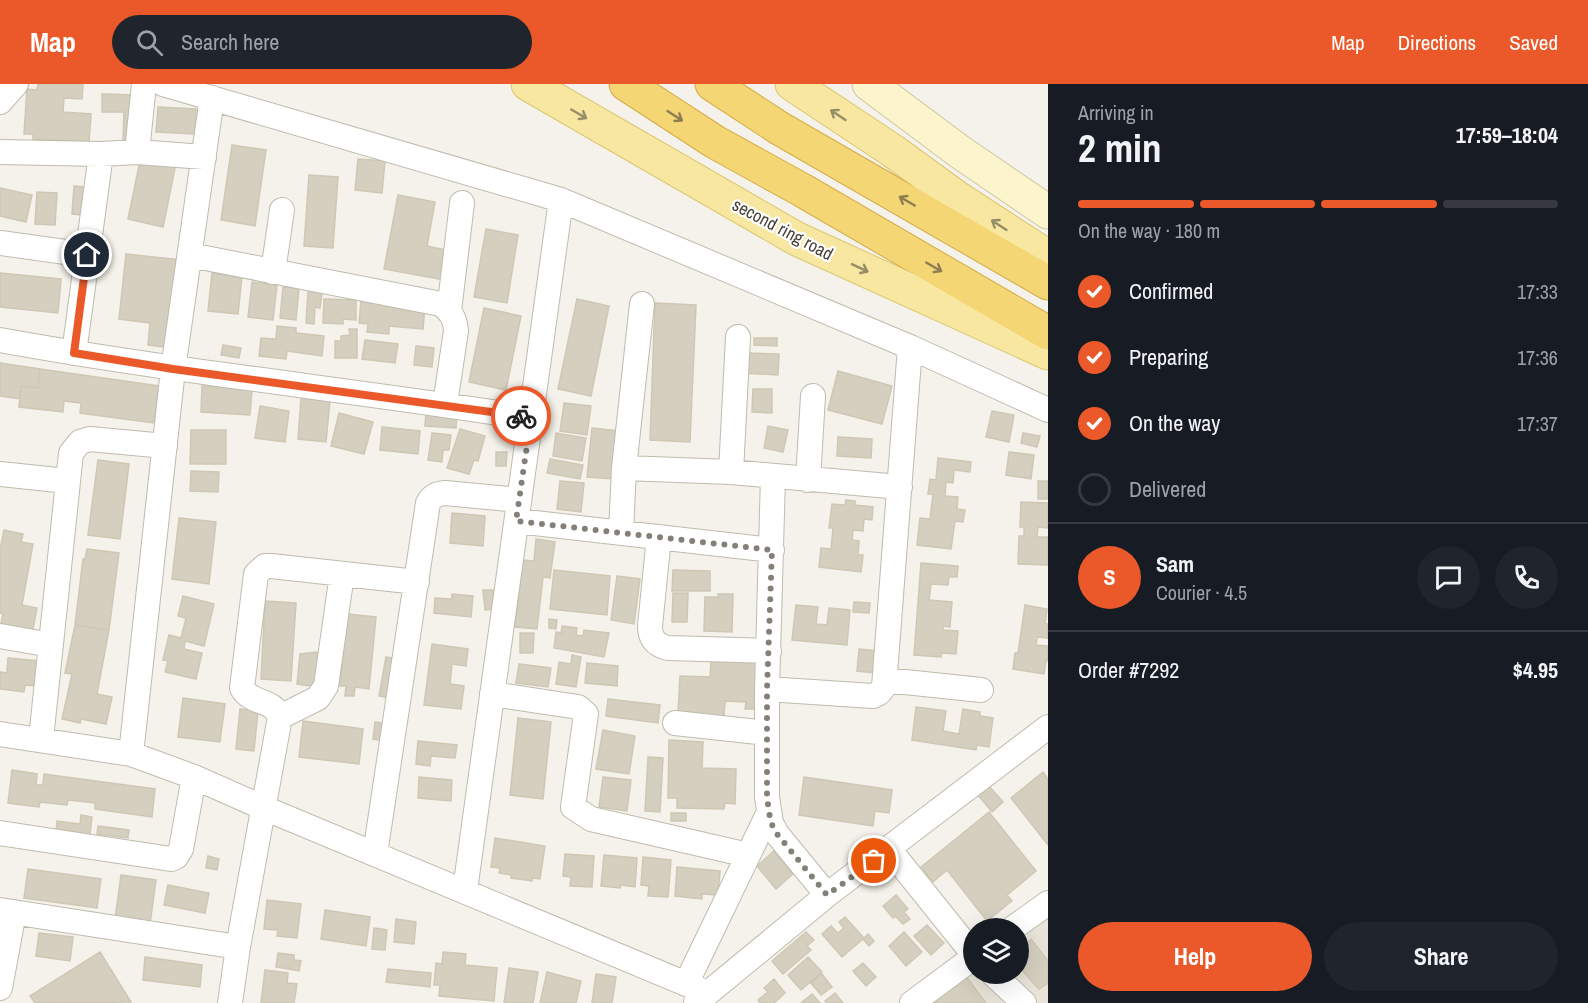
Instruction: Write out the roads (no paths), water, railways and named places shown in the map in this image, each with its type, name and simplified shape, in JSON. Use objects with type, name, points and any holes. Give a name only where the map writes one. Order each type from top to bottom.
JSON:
[{"type":"highway","points":[[626,84],[715,142],[1048,333]]},
{"type":"highway","points":[[712,84],[779,128],[1048,283]]},
{"type":"main road","name":"second ring road","points":[[528,84],[797,239],[1048,353]]},
{"type":"main road","points":[[792,84],[1048,257]]},
{"type":"street","points":[[0,102],[16,84]]},
{"type":"street","points":[[137,152],[144,84]]},
{"type":"street","points":[[163,84],[561,200],[910,347],[1048,410]]},
{"type":"street","points":[[869,84],[960,152],[1048,212]]},
{"type":"street","points":[[131,754],[173,369],[212,98]]},
{"type":"street","points":[[0,152],[101,154],[137,152],[204,157]]},
{"type":"street","points":[[74,353],[101,154]]},
{"type":"street","points":[[465,890],[561,200]]},
{"type":"street","points":[[449,311],[462,203]]},
{"type":"street","points":[[273,272],[282,210]]},
{"type":"street","points":[[0,243],[87,255]]},
{"type":"street","points":[[190,255],[441,304],[455,320],[456,331],[446,405]]},
{"type":"street","points":[[621,533],[624,468],[642,304]]},
{"type":"street","points":[[731,472],[738,337]]},
{"type":"street","points":[[0,340],[173,369],[531,418]]},
{"type":"street","points":[[767,689],[873,696],[884,687],[910,347]]},
{"type":"street","points":[[808,480],[813,396]]},
{"type":"street","points":[[41,739],[71,453],[80,442],[90,440],[165,446]]},
{"type":"street","points":[[624,468],[731,472],[900,488]]},
{"type":"street","points":[[0,474],[67,481]]},
{"type":"street","points":[[773,477],[767,689],[767,797],[771,823],[777,834],[827,895]]},
{"type":"street","points":[[375,854],[428,503],[432,497],[445,493],[621,533],[772,550]]},
{"type":"street","points":[[659,537],[650,626],[650,634],[654,642],[668,648],[769,651]]},
{"type":"street","points":[[230,1003],[280,717],[275,708],[247,696],[242,688],[256,574],[265,566],[271,566],[417,582]]},
{"type":"street","points":[[280,717],[318,698],[326,686],[342,574]]},
{"type":"street","points":[[0,636],[51,645]]},
{"type":"street","points":[[886,680],[981,690]]},
{"type":"street","points":[[492,694],[578,707],[586,714],[573,807],[591,819],[748,855]]},
{"type":"street","points":[[675,723],[767,733]]},
{"type":"street","points":[[697,993],[1048,727]]},
{"type":"street","points":[[0,734],[131,754],[194,777],[465,890],[697,993]]},
{"type":"street","points":[[0,833],[171,859],[176,857],[181,849],[194,777]]},
{"type":"street","points":[[697,993],[748,855],[769,812]]},
{"type":"street","points":[[889,849],[963,942]]},
{"type":"street","points":[[1027,918],[1048,903]]},
{"type":"street","points":[[0,988],[7,911],[238,947]]},
{"type":"street","points":[[912,1003],[963,964]]},
{"type":"street","points":[[1004,984],[1024,1003]]}]
